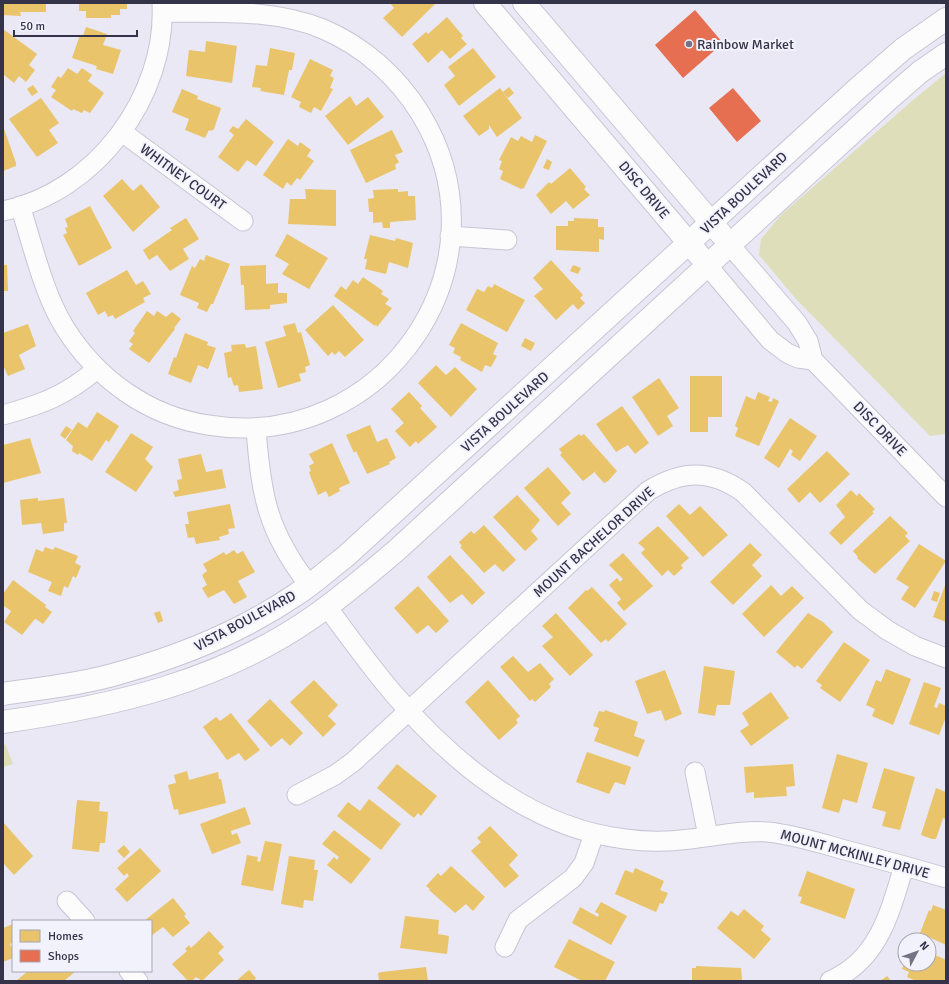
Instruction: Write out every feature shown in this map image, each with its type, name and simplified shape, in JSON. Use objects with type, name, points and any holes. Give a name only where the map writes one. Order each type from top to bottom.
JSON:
[{"type":"main road","name":"DISC DRIVE","points":[[485,3],[707,265]]},
{"type":"main road","name":"DISC DRIVE","points":[[524,3],[730,244]]},
{"type":"main road","name":"VISTA BOULEVARD","points":[[3,694],[69,684],[122,673],[192,649],[230,632],[270,611],[309,585],[345,557],[857,89],[903,49],[946,19]]},
{"type":"main road","name":"VISTA BOULEVARD","points":[[3,722],[77,711],[124,701],[177,685],[221,668],[266,646],[327,607],[358,584],[409,538],[890,98],[920,72],[946,54]]},
{"type":"main road","points":[[177,685],[202,664],[314,598],[315,592],[309,585]]},
{"type":"street","points":[[162,8],[247,14],[293,20],[329,32],[349,42],[373,59],[394,79],[412,100],[427,125],[435,143],[446,177],[450,207],[450,236],[447,259],[440,289],[429,315],[413,341],[393,365],[370,386],[337,406],[316,416],[286,424],[256,429],[224,428],[194,423],[166,414],[119,388],[97,369],[80,350],[64,326],[51,300],[11,208],[47,195],[74,179],[98,159],[122,132],[137,107],[150,80],[158,52],[162,8]]},
{"type":"street","name":"WHITNEY COURT","points":[[122,132],[243,221]]},
{"type":"street","points":[[450,236],[507,240]]},
{"type":"street","name":"DISC DRIVE","points":[[730,244],[797,324],[808,341],[813,360],[946,497]]},
{"type":"street","name":"DISC DRIVE","points":[[707,265],[770,340],[787,353],[798,358],[813,360]]},
{"type":"street","points":[[3,415],[34,407],[57,398],[78,385],[97,369]]},
{"type":"street","points":[[256,429],[260,479],[266,507],[276,533],[290,559],[309,585]]},
{"type":"street","name":"MOUNT BACHELOR DRIVE","points":[[298,795],[335,775],[648,491],[663,482],[678,476],[695,474],[714,477],[730,483],[743,492],[860,610],[886,630],[946,658]]},
{"type":"street","name":"MOUNT MCKINLEY DRIVE","points":[[327,607],[391,691],[408,710],[457,757],[479,775],[517,801],[548,818],[594,834],[625,839],[658,841],[736,832],[768,832],[798,836],[946,878]]},
{"type":"street","points":[[695,772],[708,836]]},
{"type":"street","points":[[505,947],[518,920],[573,878],[584,863],[594,834]]},
{"type":"street","points":[[830,981],[855,966],[871,950],[883,930],[891,911],[904,866]]},
{"type":"street","points":[[67,901],[84,920]]},
{"type":"street","points":[[130,972],[138,981]]},
{"type":"green space","points":[[946,73],[946,434],[930,436],[796,299],[759,255],[761,239],[782,214]]},
{"type":"green space","points":[[3,743],[6,746],[13,764],[3,767]]},
{"type":"building: Homes","points":[[3,3],[46,3],[46,12],[20,12],[21,16],[3,15]]},
{"type":"building: Homes","points":[[79,3],[127,3],[127,9],[120,9],[120,15],[111,15],[111,18],[86,18],[86,11],[79,11]]},
{"type":"building: Homes","points":[[390,3],[436,3],[402,37],[383,18],[394,8]]},
{"type":"building: Homes","points":[[447,17],[463,36],[461,38],[467,44],[450,59],[442,50],[428,63],[412,44],[426,32],[428,34]]},
{"type":"building: Homes","points":[[86,27],[107,34],[103,45],[121,50],[113,74],[96,69],[97,66],[72,58],[80,35],[83,36]]},
{"type":"building: Homes","points":[[3,29],[37,54],[29,65],[35,70],[26,82],[19,76],[14,83],[3,74]]},
{"type":"building: Homes","points":[[206,41],[237,46],[232,83],[186,76],[189,50],[205,52]]},
{"type":"building: Homes","points":[[270,48],[295,53],[292,70],[289,70],[284,95],[260,91],[261,88],[252,87],[256,65],[267,66]]},
{"type":"building: Homes","points":[[473,48],[496,77],[459,106],[444,85],[455,76],[448,67]]},
{"type":"building: Homes","points":[[310,59],[333,70],[330,76],[334,78],[330,88],[333,89],[321,111],[314,107],[311,113],[299,107],[301,102],[291,97]]},
{"type":"building: Homes","points":[[68,68],[77,74],[82,68],[92,75],[88,81],[104,93],[90,113],[84,110],[82,113],[73,109],[72,111],[51,97],[56,90],[51,87],[58,76],[61,78]]},
{"type":"building: Homes","points":[[33,85],[38,92],[32,96],[27,89]]},
{"type":"building: Homes","points":[[509,87],[514,93],[508,98],[503,92]]},
{"type":"building: Homes","points":[[500,88],[522,118],[497,137],[489,125],[489,129],[479,136],[463,116]]},
{"type":"building: Homes","points":[[182,89],[198,96],[197,99],[221,108],[214,129],[211,131],[209,130],[205,138],[185,130],[189,119],[172,112]]},
{"type":"building: Homes","points":[[350,96],[356,106],[368,97],[384,117],[348,145],[325,116]]},
{"type":"building: Homes","points":[[41,98],[59,123],[49,130],[58,143],[37,157],[9,119]]},
{"type":"building: Homes","points":[[246,119],[274,142],[256,166],[247,160],[238,172],[218,157],[234,135],[229,131],[233,126],[238,129]]},
{"type":"building: Homes","points":[[3,126],[16,166],[3,171]]},
{"type":"building: Homes","points":[[392,130],[403,152],[395,155],[399,162],[395,165],[396,169],[366,183],[350,150]]},
{"type":"building: Homes","points":[[535,135],[547,141],[524,188],[521,189],[500,179],[503,171],[499,169],[502,161],[499,160],[511,137],[518,141],[521,136],[532,142]]},
{"type":"building: Homes","points":[[288,139],[298,146],[300,142],[311,150],[307,156],[314,161],[300,180],[297,178],[291,186],[287,182],[283,189],[263,175]]},
{"type":"building: Homes","points":[[547,159],[552,162],[549,170],[543,168]]},
{"type":"building: Homes","points":[[570,168],[586,187],[584,189],[590,195],[573,209],[566,201],[551,214],[536,195],[549,182],[551,184]]},
{"type":"building: Homes","points":[[122,179],[133,191],[141,184],[160,207],[133,232],[103,196]]},
{"type":"building: Homes","points":[[305,189],[336,190],[336,226],[288,224],[290,199],[306,199]]},
{"type":"building: Homes","points":[[398,189],[398,192],[408,191],[408,196],[415,196],[416,220],[390,222],[390,228],[383,228],[382,222],[373,223],[373,212],[369,212],[368,199],[374,198],[373,190]]},
{"type":"building: Homes","points":[[90,206],[112,248],[79,266],[63,235],[67,233],[65,228],[68,227],[65,219]]},
{"type":"building: Homes","points":[[186,218],[199,239],[183,249],[189,259],[170,271],[157,255],[149,260],[143,250],[172,230],[170,228]]},
{"type":"building: Homes","points":[[574,218],[598,219],[598,227],[604,227],[604,240],[599,239],[599,252],[556,250],[556,226],[568,226],[568,221],[574,221]]},
{"type":"building: Homes","points":[[287,234],[328,258],[309,289],[282,274],[289,264],[275,256]]},
{"type":"building: Homes","points":[[370,235],[395,241],[396,238],[413,243],[408,268],[389,262],[386,274],[365,269],[367,259],[364,259]]},
{"type":"building: Homes","points":[[206,255],[230,264],[213,304],[211,304],[207,312],[197,308],[199,303],[180,295],[192,266],[195,268],[200,259],[204,261]]},
{"type":"building: Homes","points":[[551,260],[583,295],[580,298],[585,303],[578,310],[573,304],[556,320],[534,296],[543,289],[533,278]]},
{"type":"building: Homes","points":[[3,265],[7,265],[8,291],[3,291]]},
{"type":"building: Homes","points":[[266,265],[266,284],[278,283],[278,293],[287,293],[287,303],[270,305],[270,309],[245,310],[244,285],[241,285],[240,266]]},
{"type":"building: Homes","points":[[573,265],[581,268],[578,274],[570,271]]},
{"type":"building: Homes","points":[[127,270],[136,285],[143,281],[151,294],[143,298],[145,302],[115,319],[113,315],[108,317],[105,311],[98,315],[86,293]]},
{"type":"building: Homes","points":[[363,277],[383,291],[381,294],[389,299],[385,304],[392,308],[377,327],[376,324],[375,326],[334,296],[341,286],[346,290],[353,280],[358,284]]},
{"type":"building: Homes","points":[[494,284],[525,300],[507,332],[466,310],[477,289],[484,292],[488,286],[492,288]]},
{"type":"building: Homes","points":[[333,305],[364,340],[345,357],[339,351],[335,355],[332,352],[328,356],[305,330]]},
{"type":"building: Homes","points":[[147,311],[154,316],[157,311],[166,317],[172,312],[181,319],[149,363],[129,349],[133,344],[129,341],[135,333],[133,331]]},
{"type":"building: Homes","points":[[295,323],[298,333],[301,332],[310,365],[305,367],[306,372],[299,374],[301,381],[278,388],[265,342],[286,336],[283,326]]},
{"type":"building: Homes","points":[[461,323],[498,343],[493,354],[497,356],[491,367],[485,365],[482,372],[460,360],[461,357],[453,353],[455,348],[449,345]]},
{"type":"building: Homes","points":[[28,324],[36,346],[19,355],[25,369],[8,376],[3,365],[3,333]]},
{"type":"building: Homes","points":[[185,333],[208,342],[207,345],[216,348],[208,369],[198,365],[191,383],[168,374],[174,357],[176,358]]},
{"type":"building: Homes","points":[[525,338],[535,343],[531,351],[521,346]]},
{"type":"building: Homes","points":[[245,344],[246,348],[256,346],[263,389],[239,392],[238,385],[234,386],[231,377],[228,378],[224,353],[232,351],[231,345]]},
{"type":"building: Homes","points":[[436,365],[446,375],[455,367],[477,389],[451,417],[418,383]]},
{"type":"building: Homes","points":[[690,376],[722,376],[722,417],[708,417],[708,432],[690,432]]},
{"type":"building: Homes","points":[[659,378],[679,408],[667,416],[673,426],[658,436],[632,397]]},
{"type":"building: Homes","points":[[409,392],[422,406],[420,408],[437,427],[418,444],[416,441],[410,447],[395,431],[404,423],[391,409]]},
{"type":"building: Homes","points":[[758,392],[770,397],[768,401],[772,402],[773,398],[779,401],[759,446],[735,436],[738,428],[735,426],[746,396],[755,400]]},
{"type":"building: Homes","points":[[622,406],[649,443],[635,454],[628,445],[616,452],[596,424]]},
{"type":"building: Homes","points":[[97,412],[119,426],[109,442],[106,440],[92,461],[79,453],[78,455],[72,451],[73,446],[66,440],[78,422],[87,428]]},
{"type":"building: Homes","points":[[790,418],[817,436],[800,461],[791,455],[793,451],[790,449],[779,468],[764,458]]},
{"type":"building: Homes","points":[[370,425],[377,442],[387,438],[396,458],[389,462],[390,464],[367,474],[356,451],[354,453],[346,435]]},
{"type":"building: Homes","points":[[66,426],[72,430],[65,439],[60,435]]},
{"type":"building: Homes","points":[[131,433],[153,447],[145,459],[153,467],[136,492],[105,472]]},
{"type":"building: Homes","points":[[579,434],[581,436],[584,434],[617,471],[608,481],[604,483],[595,473],[596,471],[583,481],[560,455],[562,453],[559,449]]},
{"type":"building: Homes","points":[[30,438],[41,473],[3,483],[3,445]]},
{"type":"building: Homes","points":[[332,443],[350,483],[339,488],[340,491],[329,497],[326,491],[318,495],[309,472],[311,471],[309,466],[314,463],[309,454]]},
{"type":"building: Homes","points":[[827,451],[850,474],[820,503],[810,492],[799,503],[787,489]]},
{"type":"building: Homes","points":[[201,454],[206,472],[222,469],[226,488],[175,497],[173,492],[179,490],[177,480],[182,479],[178,459]]},
{"type":"building: Homes","points":[[548,467],[571,493],[561,503],[571,514],[558,526],[524,488]]},
{"type":"building: Homes","points":[[851,490],[857,496],[859,493],[875,509],[872,512],[874,513],[841,545],[829,533],[845,517],[836,505]]},
{"type":"building: Homes","points":[[517,495],[540,520],[531,531],[538,539],[525,551],[493,517]]},
{"type":"building: Homes","points":[[38,498],[38,501],[64,498],[67,523],[64,523],[64,531],[43,534],[41,523],[22,525],[20,500]]},
{"type":"building: Homes","points":[[230,504],[235,528],[228,529],[229,534],[219,537],[220,540],[196,544],[194,537],[188,538],[185,524],[189,524],[187,512]]},
{"type":"building: Homes","points":[[679,504],[690,515],[700,506],[728,535],[703,557],[666,516]]},
{"type":"building: Homes","points":[[890,516],[908,533],[905,536],[910,541],[875,574],[857,558],[858,557],[853,551]]},
{"type":"building: Homes","points":[[484,525],[516,560],[503,572],[495,564],[484,573],[460,547],[462,546],[459,542],[471,531],[474,534]]},
{"type":"building: Homes","points":[[658,526],[689,558],[681,565],[683,568],[674,576],[668,570],[662,576],[641,553],[645,549],[638,543]]},
{"type":"building: Homes","points":[[750,543],[762,555],[752,565],[762,576],[733,605],[710,582]]},
{"type":"building: Homes","points":[[919,544],[946,561],[915,608],[901,599],[909,587],[896,579]]},
{"type":"building: Homes","points":[[45,547],[53,550],[55,547],[78,556],[75,563],[81,566],[76,578],[73,576],[68,588],[64,586],[61,596],[48,591],[52,582],[28,572],[36,549],[43,552]]},
{"type":"building: Homes","points":[[234,550],[237,554],[243,551],[255,572],[238,581],[247,597],[234,604],[224,590],[208,598],[202,588],[207,585],[202,575],[207,571],[203,564],[224,552],[226,555]]},
{"type":"building: Homes","points":[[623,553],[653,586],[624,611],[617,603],[621,599],[609,585],[617,578],[620,582],[623,579],[609,565]]},
{"type":"building: Homes","points":[[450,555],[485,593],[472,605],[462,594],[450,603],[427,577]]},
{"type":"building: Homes","points":[[13,580],[46,605],[45,607],[52,612],[43,624],[36,619],[34,620],[22,635],[4,622],[11,611],[3,605],[3,594]]},
{"type":"building: Homes","points":[[946,583],[946,622],[933,617]]},
{"type":"building: Homes","points":[[771,585],[781,596],[792,586],[804,598],[764,637],[742,614]]},
{"type":"building: Homes","points":[[418,586],[449,621],[436,633],[428,625],[417,634],[394,608]]},
{"type":"building: Homes","points":[[592,587],[627,624],[608,642],[606,639],[601,643],[568,608],[586,590],[587,591]]},
{"type":"building: Homes","points":[[934,591],[940,593],[937,602],[931,600]]},
{"type":"building: Homes","points":[[160,611],[163,621],[158,623],[154,613]]},
{"type":"building: Homes","points":[[556,613],[593,655],[570,676],[542,646],[553,637],[542,626]]},
{"type":"building: Homes","points":[[808,613],[823,622],[833,632],[802,669],[797,665],[795,668],[776,652]]},
{"type":"building: Homes","points":[[844,642],[870,660],[840,702],[820,688],[822,685],[816,681]]},
{"type":"building: Homes","points":[[513,656],[528,672],[540,663],[554,679],[549,684],[551,687],[535,702],[532,699],[530,701],[500,667]]},
{"type":"building: Homes","points":[[704,666],[735,671],[730,705],[717,705],[715,716],[698,713]]},
{"type":"building: Homes","points":[[886,669],[911,679],[893,725],[872,716],[875,709],[866,705],[876,680],[881,682]]},
{"type":"building: Homes","points":[[665,670],[682,714],[665,721],[661,710],[647,714],[635,681]]},
{"type":"building: Homes","points":[[314,680],[338,705],[328,716],[336,724],[323,737],[290,702]]},
{"type":"building: Homes","points":[[488,680],[520,716],[516,720],[518,723],[499,740],[465,702]]},
{"type":"building: Homes","points":[[924,682],[941,688],[934,707],[937,708],[939,703],[946,706],[946,717],[939,735],[909,724]]},
{"type":"building: Homes","points":[[771,692],[789,718],[751,746],[740,731],[749,725],[742,713]]},
{"type":"building: Homes","points":[[270,699],[303,733],[290,746],[282,738],[271,747],[247,721]]},
{"type":"building: Homes","points":[[605,710],[638,722],[634,736],[645,740],[638,757],[594,741],[599,728],[593,726],[599,711],[604,712]]},
{"type":"building: Homes","points":[[231,713],[260,750],[245,761],[239,753],[227,760],[203,727],[216,717],[220,721]]},
{"type":"building: Homes","points":[[587,752],[631,767],[625,785],[615,782],[609,794],[576,782]]},
{"type":"building: Homes","points":[[837,754],[868,763],[857,803],[843,799],[839,813],[822,808]]},
{"type":"building: Homes","points":[[397,764],[437,796],[421,816],[418,813],[414,818],[377,788]]},
{"type":"building: Homes","points":[[793,764],[795,786],[786,787],[787,796],[754,798],[754,792],[746,793],[744,767]]},
{"type":"building: Homes","points":[[884,768],[915,777],[900,830],[882,826],[886,812],[872,808]]},
{"type":"building: Homes","points":[[187,771],[189,780],[218,772],[226,803],[179,815],[178,809],[174,810],[168,785],[176,783],[174,775]]},
{"type":"building: Homes","points":[[936,788],[946,792],[946,819],[943,818],[936,839],[932,839],[921,835]]},
{"type":"building: Homes","points":[[369,799],[401,824],[381,850],[337,816],[348,802],[360,811]]},
{"type":"building: Homes","points":[[77,800],[100,802],[99,811],[108,812],[105,843],[100,843],[99,852],[72,849]]},
{"type":"building: Homes","points":[[245,807],[251,824],[231,831],[232,835],[237,833],[241,843],[212,854],[200,824]]},
{"type":"building: Homes","points":[[3,822],[33,856],[14,875],[4,864],[3,866]]},
{"type":"building: Homes","points":[[490,826],[518,855],[509,865],[519,876],[505,888],[471,851],[481,842],[477,838]]},
{"type":"building: Homes","points":[[334,830],[371,859],[351,884],[327,865],[334,857],[337,860],[339,857],[322,844]]},
{"type":"building: Homes","points":[[265,841],[282,844],[273,891],[241,885],[247,855],[258,857],[257,861],[260,862]]},
{"type":"building: Homes","points":[[124,845],[130,852],[124,858],[117,851]]},
{"type":"building: Homes","points":[[140,848],[161,871],[127,902],[115,889],[129,876],[127,873],[124,876],[117,868]]},
{"type":"building: Homes","points":[[289,856],[315,860],[314,870],[318,870],[313,901],[304,900],[303,908],[281,904]]},
{"type":"building: Homes","points":[[451,866],[485,897],[473,911],[466,904],[455,913],[426,886],[438,873],[441,876]]},
{"type":"building: Homes","points":[[635,868],[664,881],[660,890],[668,893],[663,904],[660,903],[656,912],[615,894],[625,870],[633,873]]},
{"type":"building: Homes","points":[[807,871],[855,889],[845,919],[800,903],[802,897],[798,896]]},
{"type":"building: Homes","points":[[173,898],[186,914],[184,916],[190,923],[173,937],[163,927],[152,935],[152,920],[145,920]]},
{"type":"building: Homes","points":[[601,902],[627,916],[611,945],[572,923],[580,907],[598,917],[599,914],[595,912]]},
{"type":"building: Homes","points":[[933,905],[946,910],[946,945],[937,941],[937,932],[920,932],[929,910],[931,911]]},
{"type":"building: Homes","points":[[744,909],[764,926],[761,930],[771,939],[754,959],[717,928],[731,911],[738,916]]},
{"type":"building: Homes","points":[[405,916],[439,920],[438,934],[449,936],[447,954],[400,948]]},
{"type":"building: Homes","points":[[12,924],[12,943],[10,944],[12,946],[12,958],[3,962],[3,928]]},
{"type":"building: Homes","points":[[209,931],[224,947],[218,953],[224,960],[202,981],[196,977],[192,981],[188,981],[172,964],[187,951],[185,949],[189,945],[191,948]]},
{"type":"building: Homes","points":[[569,939],[615,962],[605,981],[582,981],[554,967]]},
{"type":"building: Homes","points":[[937,956],[946,960],[946,981],[916,981],[907,977],[909,972],[937,972]]},
{"type":"building: Homes","points":[[696,966],[741,968],[742,980],[692,981],[692,968],[696,968]]},
{"type":"building: Homes","points":[[426,967],[428,981],[379,981],[378,973]]},
{"type":"building: Homes","points":[[249,970],[256,978],[254,981],[236,981]]},
{"type":"building: Homes","points":[[27,972],[75,972],[64,981],[16,981]]},
{"type":"building: Homes","points":[[887,976],[891,981],[879,981],[883,979]]},
{"type":"building: Shops","name":"Rainbow Market","points":[[695,10],[723,43],[683,78],[655,45]]},
{"type":"building: Shops","points":[[733,88],[761,121],[737,142],[709,108]]},
{"type":"place","name":"Rainbow Market","points":[[689,44]]}]
